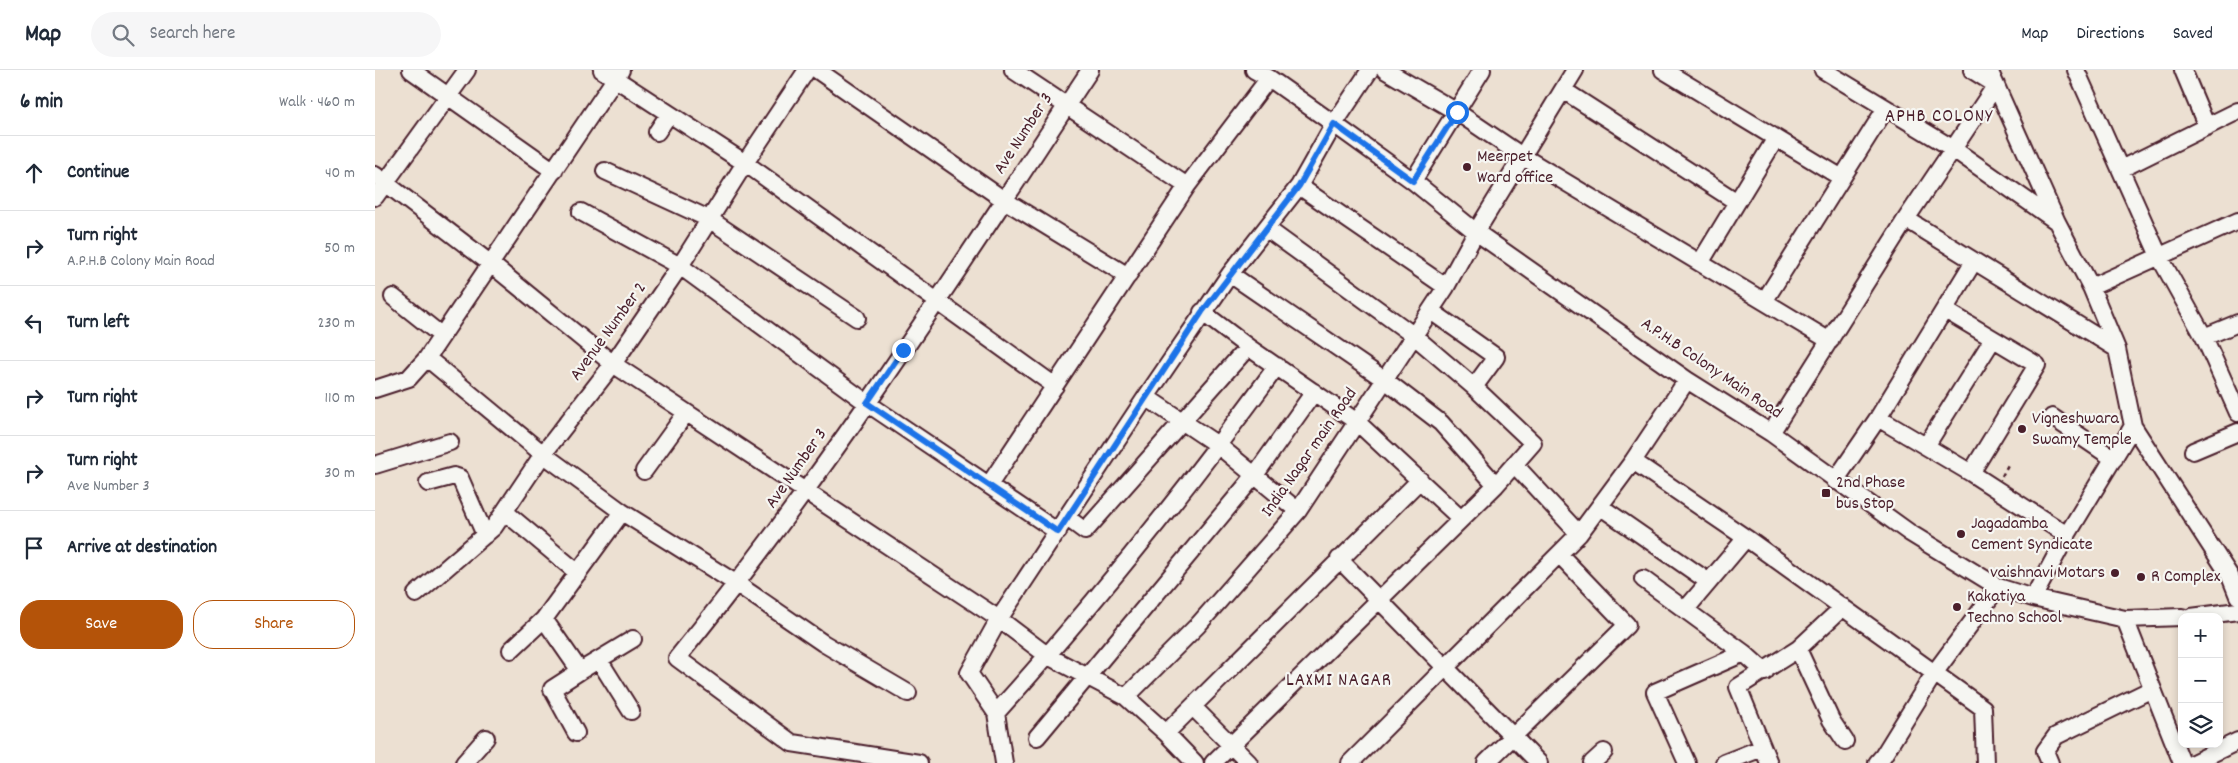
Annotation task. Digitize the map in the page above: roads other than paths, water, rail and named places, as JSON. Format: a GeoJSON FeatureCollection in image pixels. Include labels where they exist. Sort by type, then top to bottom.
{"type":"FeatureCollection","features":[{"type":"Feature","properties":{"kind":"street"},"geometry":{"type":"LineString","coordinates":[[411,70],[554,171]]}},
{"type":"Feature","properties":{"kind":"street"},"geometry":{"type":"LineString","coordinates":[[375,198],[380,179],[449,96],[467,70]]}},
{"type":"Feature","properties":{"kind":"street","name":"Avenue Number 2"},"geometry":{"type":"LineString","coordinates":[[416,594],[494,527],[543,454],[613,364],[681,266],[745,163],[807,70]]}},
{"type":"Feature","properties":{"kind":"street"},"geometry":{"type":"LineString","coordinates":[[817,70],[1004,200],[1128,276]]}},
{"type":"Feature","properties":{"kind":"street"},"geometry":{"type":"LineString","coordinates":[[1013,70],[1187,186]]}},
{"type":"Feature","properties":{"kind":"street","name":"Ave Number 3"},"geometry":{"type":"LineString","coordinates":[[919,763],[792,743],[677,658],[737,584],[805,492],[867,403],[1090,70]]}},
{"type":"Feature","properties":{"kind":"street","name":"A.P.H.B Colony Main Road"},"geometry":{"type":"LineString","coordinates":[[1253,70],[1269,78],[1334,124],[1413,181],[1476,232],[1687,380],[1771,433],[1835,481],[1910,533],[1998,587],[2033,598],[2125,619],[2178,617]]}},
{"type":"Feature","properties":{"kind":"street"},"geometry":{"type":"LineString","coordinates":[[1004,763],[996,713],[969,673],[999,620],[1202,312],[1299,186],[1334,124],[1370,70]]}},
{"type":"Feature","properties":{"kind":"street"},"geometry":{"type":"LineString","coordinates":[[1385,70],[1457,112],[1522,156],[1765,300],[1830,341]]}},
{"type":"Feature","properties":{"kind":"street"},"geometry":{"type":"LineString","coordinates":[[1413,181],[1481,70]]}},
{"type":"Feature","properties":{"kind":"street","name":"India Nagar main Road"},"geometry":{"type":"LineString","coordinates":[[1126,697],[1197,625],[1298,511],[1413,335],[1431,311],[1476,232],[1575,70]]}},
{"type":"Feature","properties":{"kind":"street"},"geometry":{"type":"LineString","coordinates":[[1663,70],[1842,178]]}},
{"type":"Feature","properties":{"kind":"street"},"geometry":{"type":"LineString","coordinates":[[1823,70],[1952,148],[2057,222]]}},
{"type":"Feature","properties":{"kind":"street"},"geometry":{"type":"LineString","coordinates":[[1972,70],[1992,77],[2057,222],[2091,287],[2117,349],[2133,426],[2230,576],[2238,596]]}},
{"type":"Feature","properties":{"kind":"street"},"geometry":{"type":"LineString","coordinates":[[2076,70],[2159,256],[2204,337],[2238,413]]}},
{"type":"Feature","properties":{"kind":"street"},"geometry":{"type":"LineString","coordinates":[[2183,70],[2207,126]]}},
{"type":"Feature","properties":{"kind":"street"},"geometry":{"type":"LineString","coordinates":[[375,389],[409,378],[427,358],[554,171],[612,73],[669,114],[745,163],[935,302],[1055,386]]}},
{"type":"Feature","properties":{"kind":"street"},"geometry":{"type":"LineString","coordinates":[[1771,433],[1905,219],[1952,148],[1992,77]]}},
{"type":"Feature","properties":{"kind":"street"},"geometry":{"type":"LineString","coordinates":[[989,485],[1187,186],[1269,78]]}},
{"type":"Feature","properties":{"kind":"street"},"geometry":{"type":"LineString","coordinates":[[1563,90],[1737,202]]}},
{"type":"Feature","properties":{"kind":"street"},"geometry":{"type":"LineString","coordinates":[[1765,300],[1886,108]]}},
{"type":"Feature","properties":{"kind":"street"},"geometry":{"type":"LineString","coordinates":[[2121,169],[2238,111]]}},
{"type":"Feature","properties":{"kind":"street"},"geometry":{"type":"LineString","coordinates":[[657,132],[669,114]]}},
{"type":"Feature","properties":{"kind":"street"},"geometry":{"type":"LineString","coordinates":[[1700,263],[1776,138]]}},
{"type":"Feature","properties":{"kind":"street"},"geometry":{"type":"LineString","coordinates":[[605,171],[709,219],[857,318]]}},
{"type":"Feature","properties":{"kind":"street"},"geometry":{"type":"LineString","coordinates":[[380,179],[491,264],[613,364],[999,620],[1048,656],[1126,697],[1166,733],[1195,763]]}},
{"type":"Feature","properties":{"kind":"street"},"geometry":{"type":"LineString","coordinates":[[1299,186],[1446,287]]}},
{"type":"Feature","properties":{"kind":"street"},"geometry":{"type":"LineString","coordinates":[[581,212],[681,266],[867,403],[1058,532]]}},
{"type":"Feature","properties":{"kind":"street"},"geometry":{"type":"LineString","coordinates":[[1905,219],[2117,349]]}},
{"type":"Feature","properties":{"kind":"street"},"geometry":{"type":"LineString","coordinates":[[2091,287],[2238,221]]}},
{"type":"Feature","properties":{"kind":"street"},"geometry":{"type":"LineString","coordinates":[[1213,763],[1495,485],[1533,443],[1475,387],[1413,335],[1266,228]]}},
{"type":"Feature","properties":{"kind":"street"},"geometry":{"type":"LineString","coordinates":[[1835,481],[1878,418],[1974,261]]}},
{"type":"Feature","properties":{"kind":"street"},"geometry":{"type":"LineString","coordinates":[[1230,274],[1385,380],[1441,423],[1495,485]]}},
{"type":"Feature","properties":{"kind":"street"},"geometry":{"type":"LineString","coordinates":[[393,297],[441,336]]}},
{"type":"Feature","properties":{"kind":"street"},"geometry":{"type":"LineString","coordinates":[[1945,310],[2037,365],[1971,473]]}},
{"type":"Feature","properties":{"kind":"street"},"geometry":{"type":"LineString","coordinates":[[1431,311],[1496,357],[1475,387]]}},
{"type":"Feature","properties":{"kind":"street"},"geometry":{"type":"LineString","coordinates":[[1202,312],[1248,347],[1357,422],[1461,519]]}},
{"type":"Feature","properties":{"kind":"street"},"geometry":{"type":"LineString","coordinates":[[2204,337],[2238,323]]}},
{"type":"Feature","properties":{"kind":"street"},"geometry":{"type":"LineString","coordinates":[[1926,446],[1993,339]]}},
{"type":"Feature","properties":{"kind":"street"},"geometry":{"type":"LineString","coordinates":[[1066,517],[1085,531],[1248,347]]}},
{"type":"Feature","properties":{"kind":"street"},"geometry":{"type":"LineString","coordinates":[[427,358],[543,454],[622,512],[737,584],[823,643],[908,694]]}},
{"type":"Feature","properties":{"kind":"street"},"geometry":{"type":"LineString","coordinates":[[996,713],[1048,656],[1219,446],[1277,366]]}},
{"type":"Feature","properties":{"kind":"street"},"geometry":{"type":"LineString","coordinates":[[1350,763],[1579,534],[1601,507],[1687,380]]}},
{"type":"Feature","properties":{"kind":"street"},"geometry":{"type":"LineString","coordinates":[[1037,737],[1255,475],[1315,392]]}},
{"type":"Feature","properties":{"kind":"street"},"geometry":{"type":"LineString","coordinates":[[1146,397],[1219,446],[1298,511]]}},
{"type":"Feature","properties":{"kind":"street"},"geometry":{"type":"LineString","coordinates":[[644,471],[686,413]]}},
{"type":"Feature","properties":{"kind":"street"},"geometry":{"type":"LineString","coordinates":[[2052,417],[2114,459]]}},
{"type":"Feature","properties":{"kind":"street"},"geometry":{"type":"LineString","coordinates":[[1878,418],[1971,473],[2067,535]]}},
{"type":"Feature","properties":{"kind":"street"},"geometry":{"type":"LineString","coordinates":[[2033,598],[2067,535],[2133,426]]}},
{"type":"Feature","properties":{"kind":"street"},"geometry":{"type":"LineString","coordinates":[[2193,451],[2238,432]]}},
{"type":"Feature","properties":{"kind":"street"},"geometry":{"type":"LineString","coordinates":[[375,465],[450,442]]}},
{"type":"Feature","properties":{"kind":"street"},"geometry":{"type":"LineString","coordinates":[[1633,461],[1746,538],[1983,708],[1985,763]]}},
{"type":"Feature","properties":{"kind":"street"},"geometry":{"type":"LineString","coordinates":[[1514,464],[1579,534]]}},
{"type":"Feature","properties":{"kind":"street"},"geometry":{"type":"LineString","coordinates":[[428,483],[454,476],[459,478],[485,535]]}},
{"type":"Feature","properties":{"kind":"street"},"geometry":{"type":"LineString","coordinates":[[1166,733],[1420,480]]}},
{"type":"Feature","properties":{"kind":"street"},"geometry":{"type":"LineString","coordinates":[[1601,507],[1709,582]]}},
{"type":"Feature","properties":{"kind":"street"},"geometry":{"type":"LineString","coordinates":[[505,512],[577,574]]}},
{"type":"Feature","properties":{"kind":"street"},"geometry":{"type":"LineString","coordinates":[[511,650],[544,619],[622,512]]}},
{"type":"Feature","properties":{"kind":"street"},"geometry":{"type":"LineString","coordinates":[[1686,609],[1746,538]]}},
{"type":"Feature","properties":{"kind":"street"},"geometry":{"type":"LineString","coordinates":[[1486,763],[1627,625],[1559,554]]}},
{"type":"Feature","properties":{"kind":"street"},"geometry":{"type":"LineString","coordinates":[[1339,559],[1539,763]]}},
{"type":"Feature","properties":{"kind":"street"},"geometry":{"type":"LineString","coordinates":[[1643,579],[1686,609],[1765,672]]}},
{"type":"Feature","properties":{"kind":"street"},"geometry":{"type":"LineString","coordinates":[[1882,761],[1935,672],[1998,587]]}},
{"type":"Feature","properties":{"kind":"street"},"geometry":{"type":"LineString","coordinates":[[1769,763],[1738,687],[1798,650],[1843,608]]}},
{"type":"Feature","properties":{"kind":"street"},"geometry":{"type":"LineString","coordinates":[[2222,613],[2238,611]]}},
{"type":"Feature","properties":{"kind":"street"},"geometry":{"type":"LineString","coordinates":[[544,619],[580,671]]}},
{"type":"Feature","properties":{"kind":"street"},"geometry":{"type":"LineString","coordinates":[[2125,619],[2182,763]]}},
{"type":"Feature","properties":{"kind":"street"},"geometry":{"type":"LineString","coordinates":[[576,734],[552,690],[633,639]]}},
{"type":"Feature","properties":{"kind":"street"},"geometry":{"type":"LineString","coordinates":[[1798,650],[1831,720],[1845,741]]}},
{"type":"Feature","properties":{"kind":"street"},"geometry":{"type":"LineString","coordinates":[[1687,763],[1655,692],[1743,653]]}},
{"type":"Feature","properties":{"kind":"street"},"geometry":{"type":"LineString","coordinates":[[599,660],[631,711]]}},
{"type":"Feature","properties":{"kind":"street"},"geometry":{"type":"LineString","coordinates":[[2050,763],[2045,752],[2056,736],[2152,689]]}},
{"type":"Feature","properties":{"kind":"street"},"geometry":{"type":"LineString","coordinates":[[1193,707],[1249,763]]}},
{"type":"Feature","properties":{"kind":"street"},"geometry":{"type":"LineString","coordinates":[[464,763],[486,738]]}},
{"type":"Feature","properties":{"kind":"street"},"geometry":{"type":"LineString","coordinates":[[2193,763],[2238,741]]}},
{"type":"Feature","properties":{"kind":"street"},"geometry":{"type":"LineString","coordinates":[[1723,763],[1762,748]]}},
{"type":"Feature","properties":{"kind":"place","name":"Meerpet Ward office"},"geometry":{"type":"Point","coordinates":[1467,167]}},
{"type":"Feature","properties":{"kind":"place","name":"Vigneshwara Swamy Temple"},"geometry":{"type":"Point","coordinates":[2022,429]}},
{"type":"Feature","properties":{"kind":"place","name":"2nd Phase bus Stop"},"geometry":{"type":"Point","coordinates":[1826,493]}},
{"type":"Feature","properties":{"kind":"place","name":"Jagadamba Cement Syndicate"},"geometry":{"type":"Point","coordinates":[1961,534]}},
{"type":"Feature","properties":{"kind":"place","name":"vaishnavi Motars"},"geometry":{"type":"Point","coordinates":[2115,573]}},
{"type":"Feature","properties":{"kind":"place","name":"R Complex"},"geometry":{"type":"Point","coordinates":[2141,577]}},
{"type":"Feature","properties":{"kind":"place","name":"Kakatiya Techno School"},"geometry":{"type":"Point","coordinates":[1957,607]}},
{"type":"Feature","properties":{"kind":"district","name":"APHB COLONY"},"geometry":{"type":"Point","coordinates":[1939,117]}},
{"type":"Feature","properties":{"kind":"district","name":"LAXMI NAGAR"},"geometry":{"type":"Point","coordinates":[1339,681]}}]}
